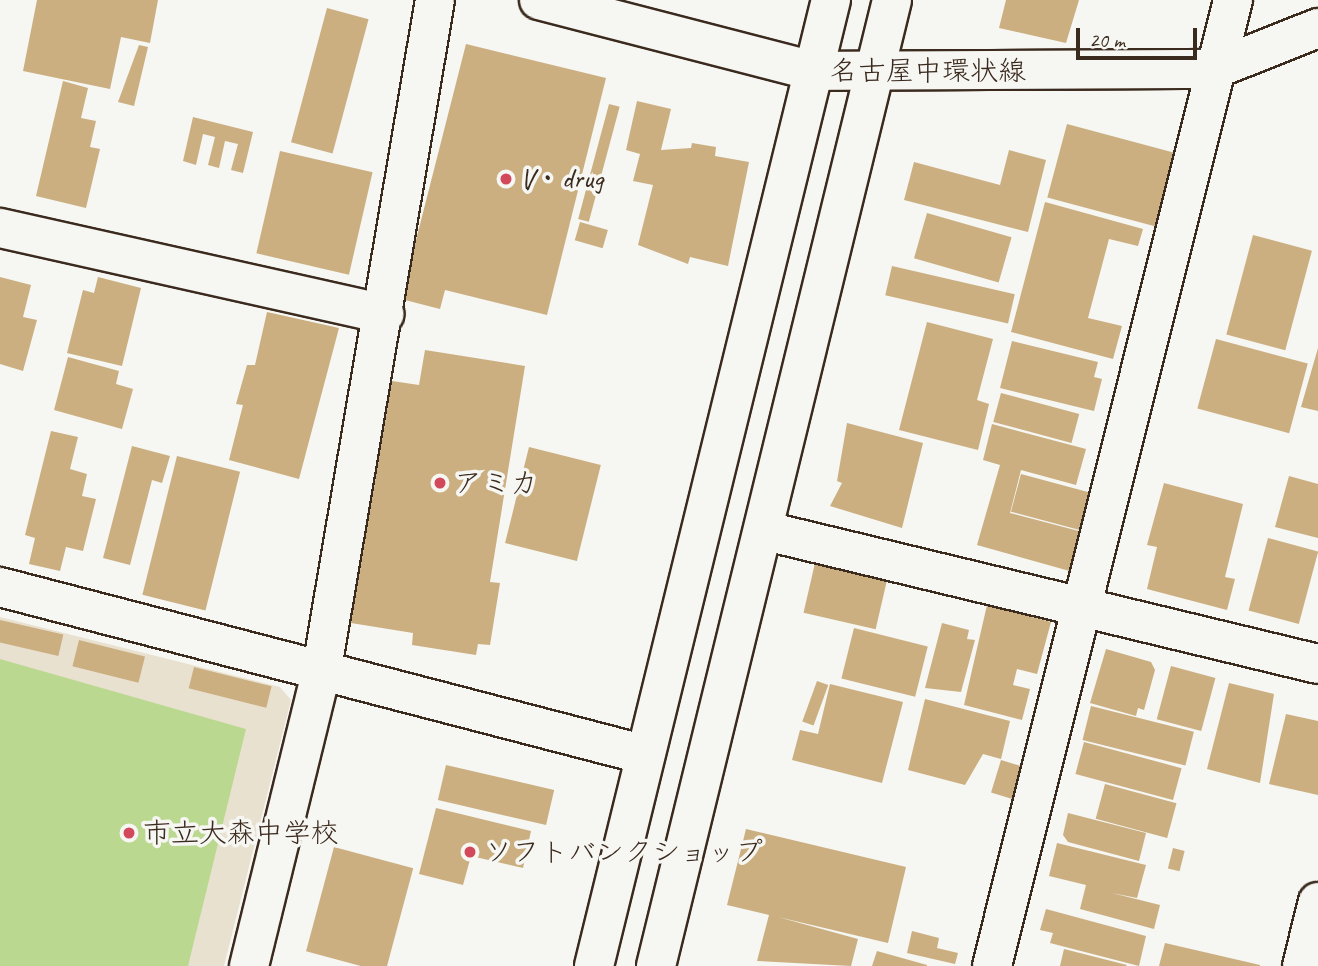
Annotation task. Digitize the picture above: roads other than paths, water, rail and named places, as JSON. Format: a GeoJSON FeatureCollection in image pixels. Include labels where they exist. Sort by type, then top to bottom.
{"type":"FeatureCollection","features":[{"type":"Feature","properties":{"kind":"street"},"geometry":{"type":"LineString","coordinates":[[249,966],[322,668],[435,0]]}},
{"type":"Feature","properties":{"kind":"street","name":"名古屋中環状線"},"geometry":{"type":"LineString","coordinates":[[538,0],[813,72],[1216,69],[1318,28]]}},
{"type":"Feature","properties":{"kind":"street"},"geometry":{"type":"LineString","coordinates":[[594,966],[831,0]]}},
{"type":"Feature","properties":{"kind":"street"},"geometry":{"type":"LineString","coordinates":[[656,966],[766,531],[892,0]]}},
{"type":"Feature","properties":{"kind":"street"},"geometry":{"type":"LineString","coordinates":[[992,966],[1084,607],[1233,0]]}},
{"type":"Feature","properties":{"kind":"street"},"geometry":{"type":"LineString","coordinates":[[0,228],[384,314]]}},
{"type":"Feature","properties":{"kind":"street"},"geometry":{"type":"LineString","coordinates":[[766,531],[1318,664]]}},
{"type":"Feature","properties":{"kind":"street"},"geometry":{"type":"LineString","coordinates":[[0,587],[322,668],[646,755]]}},
{"type":"Feature","properties":{"kind":"street"},"geometry":{"type":"LineString","coordinates":[[1302,966],[1318,902]]}},
{"type":"Feature","properties":{"kind":"place","name":"V・drug"},"geometry":{"type":"Point","coordinates":[506,179]}},
{"type":"Feature","properties":{"kind":"place","name":"アミカ"},"geometry":{"type":"Point","coordinates":[440,483]}},
{"type":"Feature","properties":{"kind":"place","name":"市立大森中学校"},"geometry":{"type":"Point","coordinates":[129,833]}},
{"type":"Feature","properties":{"kind":"place","name":"ソフトバンクショップ"},"geometry":{"type":"Point","coordinates":[470,852]}}]}
